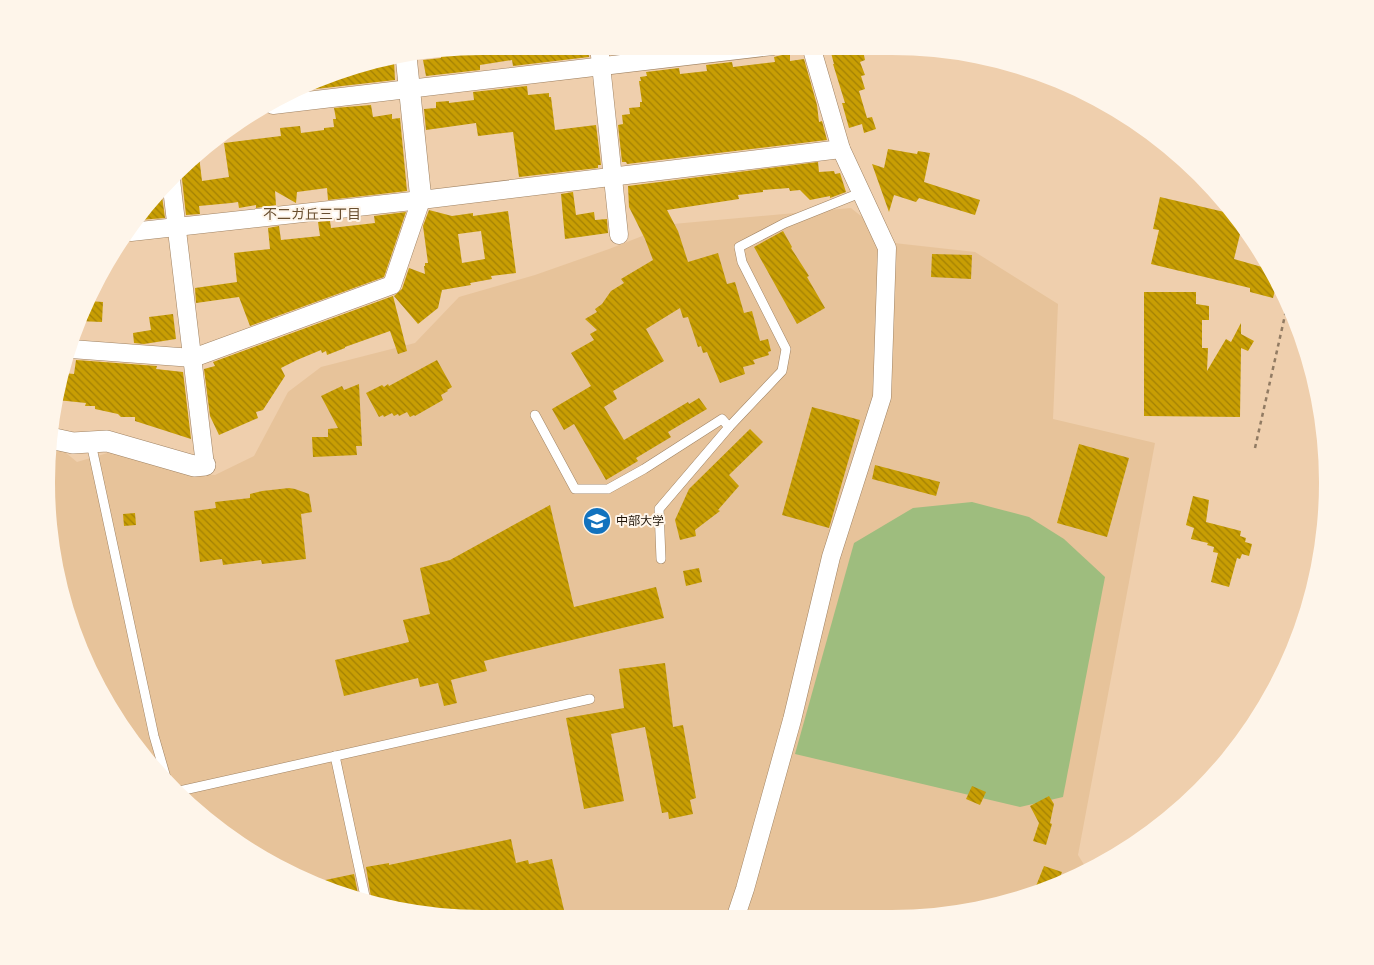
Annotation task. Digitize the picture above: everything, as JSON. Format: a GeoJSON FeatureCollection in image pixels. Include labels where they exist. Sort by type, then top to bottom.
{"type":"FeatureCollection","features":[{"type":"Feature","properties":{"kind":"street"},"geometry":{"type":"LineString","coordinates":[[600,55],[618,235]]}},
{"type":"Feature","properties":{"kind":"street"},"geometry":{"type":"LineString","coordinates":[[285,104],[696,55]]}},
{"type":"Feature","properties":{"kind":"street"},"geometry":{"type":"LineString","coordinates":[[738,910],[792,720],[831,557],[882,397],[887,248],[871,211],[860,193],[842,149],[814,55]]}},
{"type":"Feature","properties":{"kind":"street"},"geometry":{"type":"LineString","coordinates":[[77,349],[193,358],[392,285],[421,200],[407,62]]}},
{"type":"Feature","properties":{"kind":"street"},"geometry":{"type":"LineString","coordinates":[[136,231],[421,200],[842,149]]}},
{"type":"Feature","properties":{"kind":"street"},"geometry":{"type":"LineString","coordinates":[[58,440],[73,443],[107,441],[194,466],[205,465],[172,189]]}},
{"type":"Feature","properties":{"kind":"lane"},"geometry":{"type":"LineString","coordinates":[[661,559],[658,509],[729,427],[782,371],[786,349],[742,262],[739,247],[785,223],[860,193]]}},
{"type":"Feature","properties":{"kind":"lane"},"geometry":{"type":"LineString","coordinates":[[535,415],[575,489],[608,489],[644,469],[722,419],[729,427]]}},
{"type":"Feature","properties":{"kind":"lane"},"geometry":{"type":"LineString","coordinates":[[91,442],[154,736],[163,766]]}},
{"type":"Feature","properties":{"kind":"lane"},"geometry":{"type":"LineString","coordinates":[[185,790],[590,699]]}},
{"type":"Feature","properties":{"kind":"lane"},"geometry":{"type":"LineString","coordinates":[[335,756],[364,893]]}},
{"type":"Feature","properties":{"kind":"path"},"geometry":{"type":"LineString","coordinates":[[1255,448],[1285,316]]}},
{"type":"Feature","properties":{"kind":"shaded area","name":"中部大学"},"geometry":{"type":"Polygon","coordinates":[[[851,208],[894,243],[975,252],[1058,304],[1053,419],[1155,443],[1078,855],[1084,864],[1029,887],[1002,895],[975,902],[919,909],[482,910],[455,909],[399,902],[345,887],[319,877],[293,866],[245,838],[222,822],[180,785],[143,743],[127,720],[99,672],[78,620],[70,593],[63,566],[56,510],[57,450],[65,452],[77,462],[121,449],[193,474],[215,475],[254,456],[288,392],[321,367],[415,343],[459,297],[535,275],[673,224],[851,208]]]}},
{"type":"Feature","properties":{"kind":"green space"},"geometry":{"type":"Polygon","coordinates":[[[972,502],[1029,517],[1064,539],[1105,577],[1063,797],[1020,807],[795,754],[854,543],[913,508],[972,502]]]}},
{"type":"Feature","properties":{"kind":"building"},"geometry":{"type":"Polygon","coordinates":[[[482,55],[589,55],[589,57],[513,66],[512,60],[480,65],[480,70],[426,76],[423,60],[482,55]]]}},
{"type":"Feature","properties":{"kind":"building"},"geometry":{"type":"Polygon","coordinates":[[[790,55],[790,61],[804,59],[817,105],[819,122],[822,121],[827,140],[627,164],[622,162],[618,125],[623,124],[622,115],[630,114],[629,108],[640,107],[640,102],[642,102],[639,81],[641,81],[640,77],[647,76],[646,72],[679,68],[680,74],[707,71],[706,65],[732,62],[733,67],[775,62],[774,57],[790,55]]]}},
{"type":"Feature","properties":{"kind":"building"},"geometry":{"type":"Polygon","coordinates":[[[832,55],[864,55],[865,60],[860,62],[865,75],[861,76],[865,89],[859,91],[867,118],[872,117],[876,129],[864,133],[862,124],[849,128],[842,103],[845,103],[832,55]]]}},
{"type":"Feature","properties":{"kind":"building"},"geometry":{"type":"Polygon","coordinates":[[[394,64],[395,80],[317,89],[345,78],[394,64]]]}},
{"type":"Feature","properties":{"kind":"building"},"geometry":{"type":"Polygon","coordinates":[[[527,86],[528,95],[549,93],[555,130],[596,125],[601,165],[598,165],[598,168],[519,177],[513,132],[478,136],[476,123],[426,130],[424,109],[436,108],[436,102],[449,101],[449,103],[474,100],[473,92],[527,86]]]}},
{"type":"Feature","properties":{"kind":"building"},"geometry":{"type":"Polygon","coordinates":[[[371,105],[373,117],[392,114],[392,119],[400,118],[407,191],[328,200],[327,188],[297,192],[296,203],[275,191],[276,205],[256,208],[256,205],[239,208],[238,202],[199,206],[200,214],[186,215],[182,178],[200,162],[202,181],[229,177],[224,143],[281,136],[280,128],[300,126],[301,133],[334,127],[333,119],[336,119],[334,108],[371,105]]]}},
{"type":"Feature","properties":{"kind":"building"},"geometry":{"type":"Polygon","coordinates":[[[888,149],[917,154],[918,151],[930,153],[924,182],[980,200],[975,215],[919,198],[916,202],[894,195],[889,212],[872,164],[884,168],[888,149]]]}},
{"type":"Feature","properties":{"kind":"building"},"geometry":{"type":"Polygon","coordinates":[[[818,162],[819,172],[834,171],[835,174],[840,173],[846,192],[830,198],[830,196],[810,200],[800,190],[790,191],[789,188],[763,190],[763,192],[738,195],[739,199],[667,210],[678,231],[688,262],[718,253],[727,284],[735,282],[744,313],[752,311],[760,341],[768,339],[771,351],[768,352],[769,355],[753,360],[755,364],[743,367],[745,374],[720,383],[707,352],[703,353],[701,346],[698,347],[688,317],[683,318],[680,308],[646,329],[664,361],[613,391],[617,399],[604,407],[624,440],[688,402],[689,404],[699,398],[707,409],[668,432],[671,437],[636,458],[638,461],[606,480],[574,424],[564,430],[552,409],[591,386],[571,353],[594,340],[590,334],[597,330],[585,319],[597,312],[595,309],[602,304],[611,291],[624,283],[621,279],[653,260],[629,207],[628,186],[818,162]]]}},
{"type":"Feature","properties":{"kind":"building"},"geometry":{"type":"Polygon","coordinates":[[[573,192],[576,215],[594,212],[595,220],[607,219],[608,233],[565,239],[561,194],[573,192]]]}},
{"type":"Feature","properties":{"kind":"building"},"geometry":{"type":"Polygon","coordinates":[[[1160,197],[1222,211],[1240,235],[1234,259],[1260,267],[1275,292],[1273,298],[1250,292],[1250,288],[1151,264],[1159,230],[1153,229],[1160,197]]]}},
{"type":"Feature","properties":{"kind":"building"},"geometry":{"type":"Polygon","coordinates":[[[162,199],[165,218],[145,220],[162,199]]]}},
{"type":"Feature","properties":{"kind":"building"},"geometry":{"type":"Polygon","coordinates":[[[429,210],[452,216],[473,213],[473,216],[508,211],[516,273],[491,276],[492,279],[442,290],[438,308],[418,324],[394,296],[402,289],[409,268],[425,274],[424,266],[425,263],[428,263],[423,226],[429,210]],[[481,231],[458,234],[462,263],[485,259],[481,231]]]}},
{"type":"Feature","properties":{"kind":"building"},"geometry":{"type":"Polygon","coordinates":[[[406,212],[384,277],[250,326],[239,297],[196,303],[195,288],[237,282],[234,253],[270,249],[268,228],[279,226],[281,240],[320,236],[318,222],[330,221],[331,228],[375,223],[374,216],[406,212]]]}},
{"type":"Feature","properties":{"kind":"building"},"geometry":{"type":"Polygon","coordinates":[[[783,231],[825,308],[797,324],[754,247],[783,231]]]}},
{"type":"Feature","properties":{"kind":"building"},"geometry":{"type":"Polygon","coordinates":[[[932,254],[972,255],[971,279],[931,277],[932,254]]]}},
{"type":"Feature","properties":{"kind":"building"},"geometry":{"type":"Polygon","coordinates":[[[1144,292],[1196,292],[1196,304],[1209,306],[1209,320],[1202,320],[1202,348],[1208,348],[1207,371],[1226,339],[1231,342],[1241,323],[1241,334],[1254,341],[1248,351],[1241,348],[1240,417],[1144,416],[1144,292]]]}},
{"type":"Feature","properties":{"kind":"building"},"geometry":{"type":"Polygon","coordinates":[[[393,296],[407,351],[398,354],[390,331],[327,355],[326,351],[322,353],[321,350],[297,360],[281,368],[285,376],[263,410],[256,412],[258,418],[219,435],[210,416],[204,369],[215,366],[213,362],[393,296]]]}},
{"type":"Feature","properties":{"kind":"building"},"geometry":{"type":"Polygon","coordinates":[[[95,301],[103,302],[102,322],[87,321],[95,301]]]}},
{"type":"Feature","properties":{"kind":"building"},"geometry":{"type":"Polygon","coordinates":[[[173,314],[176,339],[144,344],[134,343],[133,333],[151,330],[149,317],[173,314]]]}},
{"type":"Feature","properties":{"kind":"building"},"geometry":{"type":"Polygon","coordinates":[[[76,360],[157,366],[156,369],[183,372],[191,439],[135,421],[135,417],[121,417],[118,414],[95,409],[95,406],[85,406],[86,403],[63,401],[70,374],[74,374],[76,360]]]}},
{"type":"Feature","properties":{"kind":"building"},"geometry":{"type":"Polygon","coordinates":[[[437,360],[452,387],[441,395],[443,400],[415,416],[410,417],[407,412],[399,416],[398,414],[394,416],[392,413],[379,417],[366,393],[382,385],[384,387],[388,384],[389,386],[437,360]]]}},
{"type":"Feature","properties":{"kind":"building"},"geometry":{"type":"Polygon","coordinates":[[[359,384],[362,446],[356,446],[357,455],[313,457],[312,437],[328,437],[328,429],[338,428],[321,396],[342,386],[344,390],[359,384]]]}},
{"type":"Feature","properties":{"kind":"building"},"geometry":{"type":"Polygon","coordinates":[[[812,407],[860,420],[829,528],[782,515],[812,407]]]}},
{"type":"Feature","properties":{"kind":"building"},"geometry":{"type":"Polygon","coordinates":[[[750,429],[763,442],[729,475],[739,486],[718,510],[720,511],[695,530],[696,536],[680,540],[675,520],[689,489],[750,429]]]}},
{"type":"Feature","properties":{"kind":"building"},"geometry":{"type":"Polygon","coordinates":[[[1079,444],[1129,458],[1107,537],[1057,523],[1079,444]]]}},
{"type":"Feature","properties":{"kind":"building"},"geometry":{"type":"Polygon","coordinates":[[[875,465],[940,482],[936,496],[872,479],[875,465]]]}},
{"type":"Feature","properties":{"kind":"building"},"geometry":{"type":"Polygon","coordinates":[[[289,488],[309,494],[312,512],[301,514],[306,559],[262,564],[261,560],[223,565],[222,559],[200,562],[194,511],[216,508],[215,502],[250,498],[250,494],[289,488]]]}},
{"type":"Feature","properties":{"kind":"building"},"geometry":{"type":"Polygon","coordinates":[[[1193,496],[1209,500],[1206,522],[1241,531],[1240,536],[1246,538],[1245,542],[1252,544],[1249,556],[1242,554],[1240,559],[1237,558],[1229,587],[1211,582],[1218,553],[1213,552],[1214,547],[1207,545],[1208,543],[1191,539],[1194,528],[1186,525],[1193,496]]]}},
{"type":"Feature","properties":{"kind":"building"},"geometry":{"type":"Polygon","coordinates":[[[550,505],[574,607],[656,587],[664,618],[484,661],[487,671],[451,680],[457,703],[444,706],[438,683],[420,687],[418,678],[344,696],[335,660],[409,642],[403,620],[430,614],[420,568],[450,560],[550,505]]]}},
{"type":"Feature","properties":{"kind":"building"},"geometry":{"type":"Polygon","coordinates":[[[135,513],[136,525],[124,526],[123,514],[135,513]]]}},
{"type":"Feature","properties":{"kind":"building"},"geometry":{"type":"Polygon","coordinates":[[[699,568],[702,582],[686,586],[683,571],[699,568]]]}},
{"type":"Feature","properties":{"kind":"building"},"geometry":{"type":"Polygon","coordinates":[[[665,663],[673,727],[683,725],[696,798],[690,800],[693,814],[669,819],[668,812],[662,813],[645,727],[611,734],[624,801],[584,809],[566,718],[624,708],[619,669],[665,663]]]}},
{"type":"Feature","properties":{"kind":"building"},"geometry":{"type":"Polygon","coordinates":[[[972,786],[986,792],[980,805],[966,799],[972,786]]]}},
{"type":"Feature","properties":{"kind":"building"},"geometry":{"type":"Polygon","coordinates":[[[1049,796],[1054,804],[1050,823],[1052,824],[1046,845],[1033,841],[1039,823],[1030,806],[1049,796]]]}},
{"type":"Feature","properties":{"kind":"building"},"geometry":{"type":"Polygon","coordinates":[[[511,839],[516,863],[528,860],[529,864],[552,859],[564,910],[455,909],[399,902],[371,895],[366,867],[389,863],[389,865],[511,839]]]}},
{"type":"Feature","properties":{"kind":"building"},"geometry":{"type":"Polygon","coordinates":[[[1044,866],[1062,872],[1061,874],[1037,884],[1044,866]]]}},
{"type":"Feature","properties":{"kind":"building"},"geometry":{"type":"Polygon","coordinates":[[[354,874],[357,891],[345,887],[326,880],[354,874]]]}},
{"type":"Feature","properties":{"kind":"place","name":"中部大学"},"geometry":{"type":"Point","coordinates":[597,521]}},
{"type":"Feature","properties":{"kind":"district","name":"不二ガ丘三丁目"},"geometry":{"type":"Point","coordinates":[312,214]}}]}
